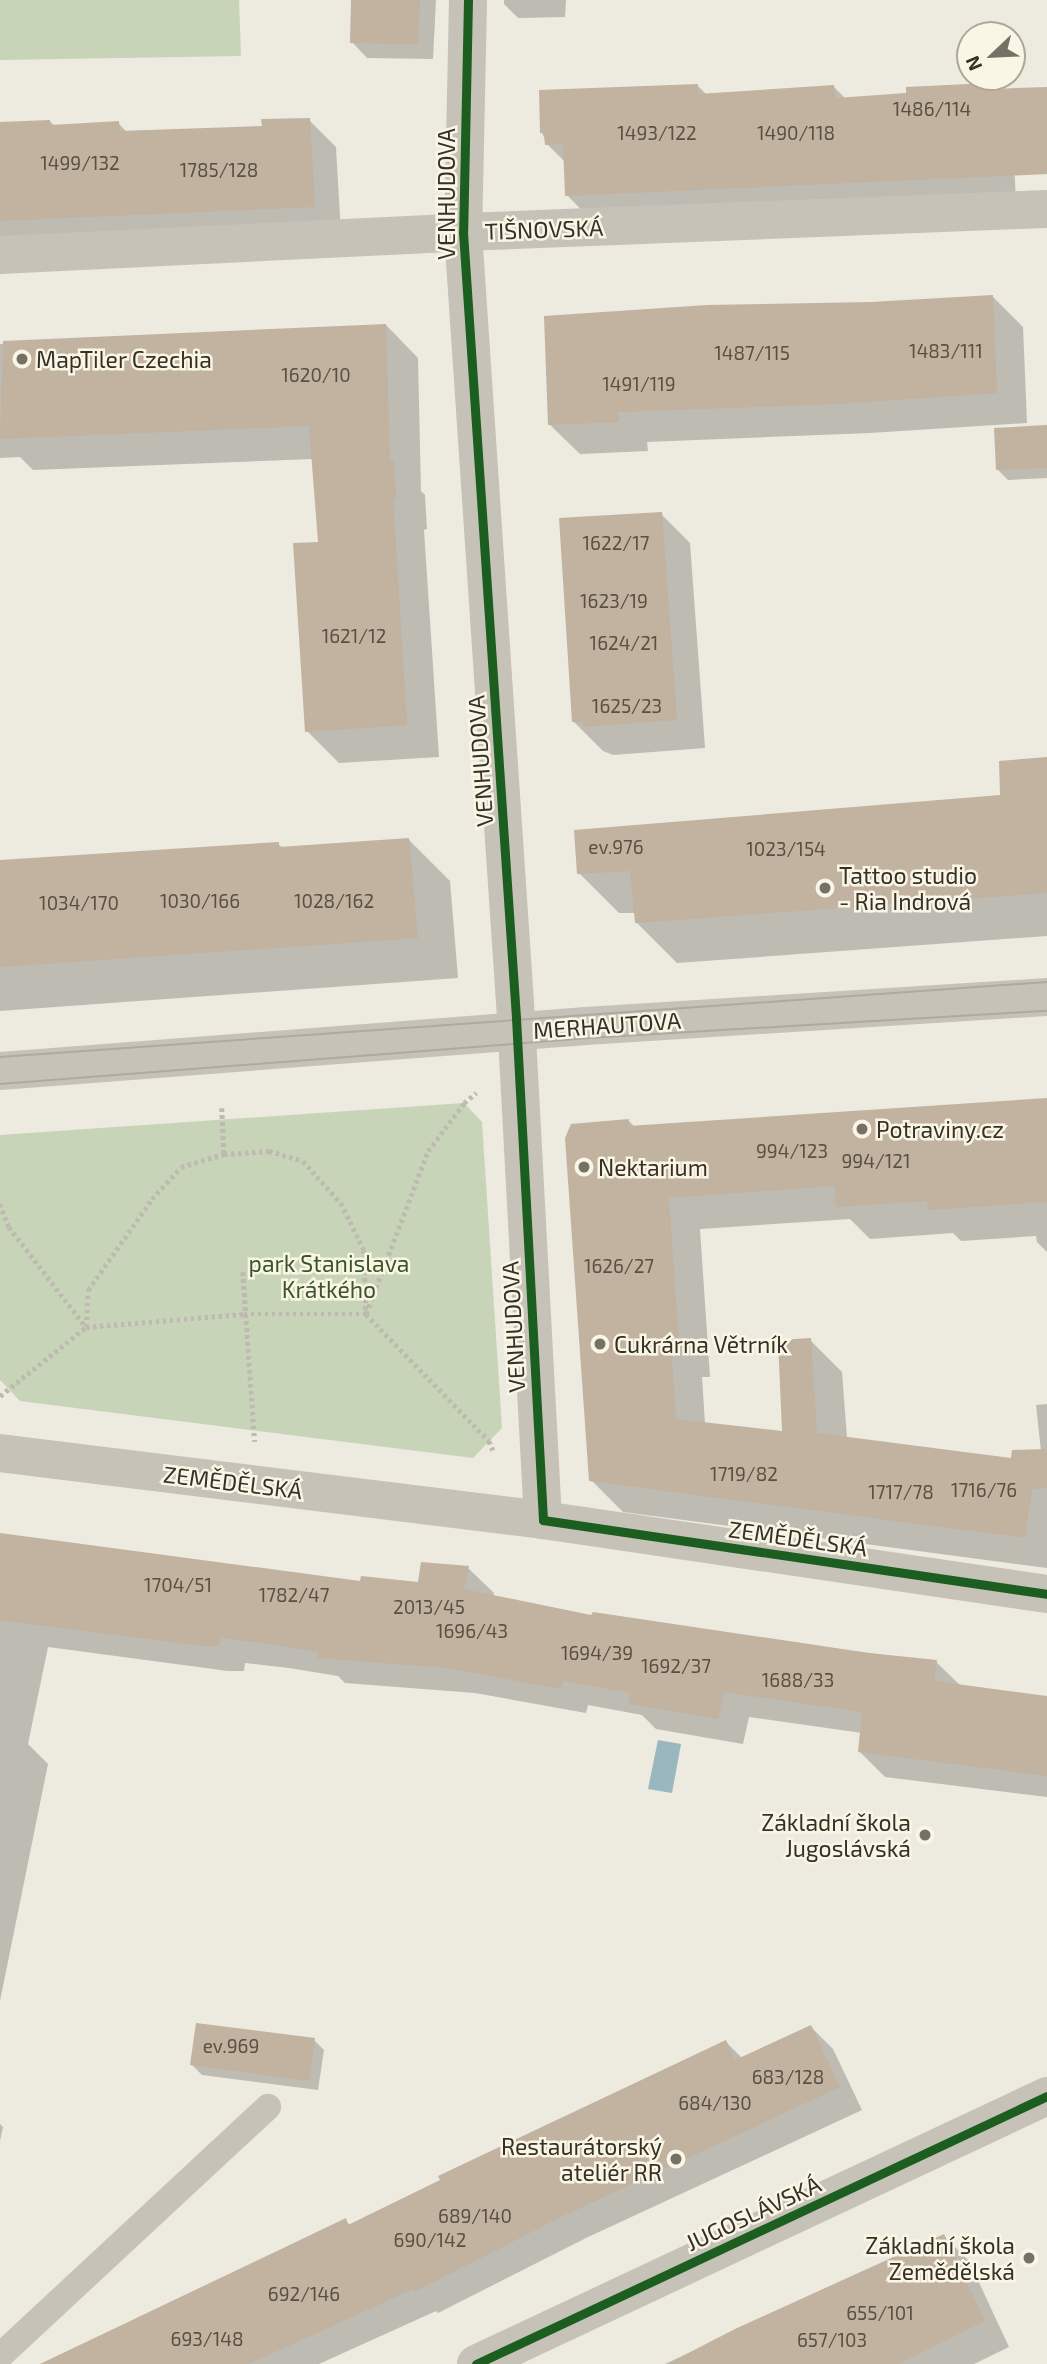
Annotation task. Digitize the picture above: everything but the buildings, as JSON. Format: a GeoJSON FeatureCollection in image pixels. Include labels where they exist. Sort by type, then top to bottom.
{"type":"FeatureCollection","features":[{"type":"Feature","properties":{"kind":"street","name":"VENHUDOVA"},"geometry":{"type":"LineString","coordinates":[[468,0],[463,232],[517,1031],[543,1520]]}},
{"type":"Feature","properties":{"kind":"street","name":"TIŠNOVSKÁ"},"geometry":{"type":"LineString","coordinates":[[0,256],[463,232],[1047,209]]}},
{"type":"Feature","properties":{"kind":"street","name":"MERHAUTOVA"},"geometry":{"type":"LineString","coordinates":[[0,1071],[517,1031],[1047,997]]}},
{"type":"Feature","properties":{"kind":"street","name":"ZEMĚDĚLSKÁ"},"geometry":{"type":"LineString","coordinates":[[0,1453],[543,1520],[1047,1594]]}},
{"type":"Feature","properties":{"kind":"street","name":"JUGOSLÁVSKÁ"},"geometry":{"type":"LineString","coordinates":[[476,2364],[1047,2096]]}},
{"type":"Feature","properties":{"kind":"lane"},"geometry":{"type":"LineString","coordinates":[[0,2356],[268,2107]]}},
{"type":"Feature","properties":{"kind":"path"},"geometry":{"type":"LineString","coordinates":[[366,1314],[428,1151],[464,1103],[477,1092]]}},
{"type":"Feature","properties":{"kind":"path"},"geometry":{"type":"LineString","coordinates":[[222,1108],[224,1154]]}},
{"type":"Feature","properties":{"kind":"path"},"geometry":{"type":"LineString","coordinates":[[86,1327],[88,1290],[152,1199],[181,1167],[224,1154],[269,1151],[303,1161],[341,1203],[364,1250],[366,1314],[489,1441],[497,1458],[540,1478]]}},
{"type":"Feature","properties":{"kind":"path"},"geometry":{"type":"LineString","coordinates":[[0,1204],[9,1227],[86,1327]]}},
{"type":"Feature","properties":{"kind":"path"},"geometry":{"type":"LineString","coordinates":[[243,1272],[255,1445]]}},
{"type":"Feature","properties":{"kind":"path"},"geometry":{"type":"LineString","coordinates":[[0,1396],[86,1327],[244,1314],[366,1314]]}},
{"type":"Feature","properties":{"kind":"green space"},"geometry":{"type":"Polygon","coordinates":[[[0,0],[239,0],[241,56],[0,60],[0,0]]]}},
{"type":"Feature","properties":{"kind":"green space","name":"park Stanislava Krátkého"},"geometry":{"type":"Polygon","coordinates":[[[464,1103],[482,1122],[502,1428],[473,1458],[20,1401],[0,1380],[0,1135],[464,1103]]]}},
{"type":"Feature","properties":{"kind":"water"},"geometry":{"type":"Polygon","coordinates":[[[658,1740],[681,1744],[672,1793],[648,1789],[658,1740]]]}},
{"type":"Feature","properties":{"kind":"tram line"},"geometry":{"type":"LineString","coordinates":[[0,1057],[1047,982]]}},
{"type":"Feature","properties":{"kind":"tram line"},"geometry":{"type":"LineString","coordinates":[[0,1084],[588,1038],[1047,1011]]}},
{"type":"Feature","properties":{"kind":"cycle path"},"geometry":{"type":"LineString","coordinates":[[468,0],[463,232],[516,1018],[543,1520],[1047,1594]]}},
{"type":"Feature","properties":{"kind":"cycle path"},"geometry":{"type":"LineString","coordinates":[[476,2364],[1047,2096]]}},
{"type":"Feature","properties":{"kind":"place","name":"MapTiler Czechia"},"geometry":{"type":"Point","coordinates":[22,359]}},
{"type":"Feature","properties":{"kind":"place","name":"Tattoo studio - Ria Indrová"},"geometry":{"type":"Point","coordinates":[825,888]}},
{"type":"Feature","properties":{"kind":"place","name":"Potraviny.cz"},"geometry":{"type":"Point","coordinates":[862,1129]}},
{"type":"Feature","properties":{"kind":"place","name":"Nektarium"},"geometry":{"type":"Point","coordinates":[584,1167]}},
{"type":"Feature","properties":{"kind":"place","name":"Cukrárna Větrník"},"geometry":{"type":"Point","coordinates":[600,1344]}},
{"type":"Feature","properties":{"kind":"place","name":"Základní škola Jugoslávská"},"geometry":{"type":"Point","coordinates":[925,1835]}},
{"type":"Feature","properties":{"kind":"place","name":"Restaurátorský ateliér RR"},"geometry":{"type":"Point","coordinates":[676,2159]}},
{"type":"Feature","properties":{"kind":"place","name":"Základní škola Zemědělská"},"geometry":{"type":"Point","coordinates":[1029,2258]}}]}
